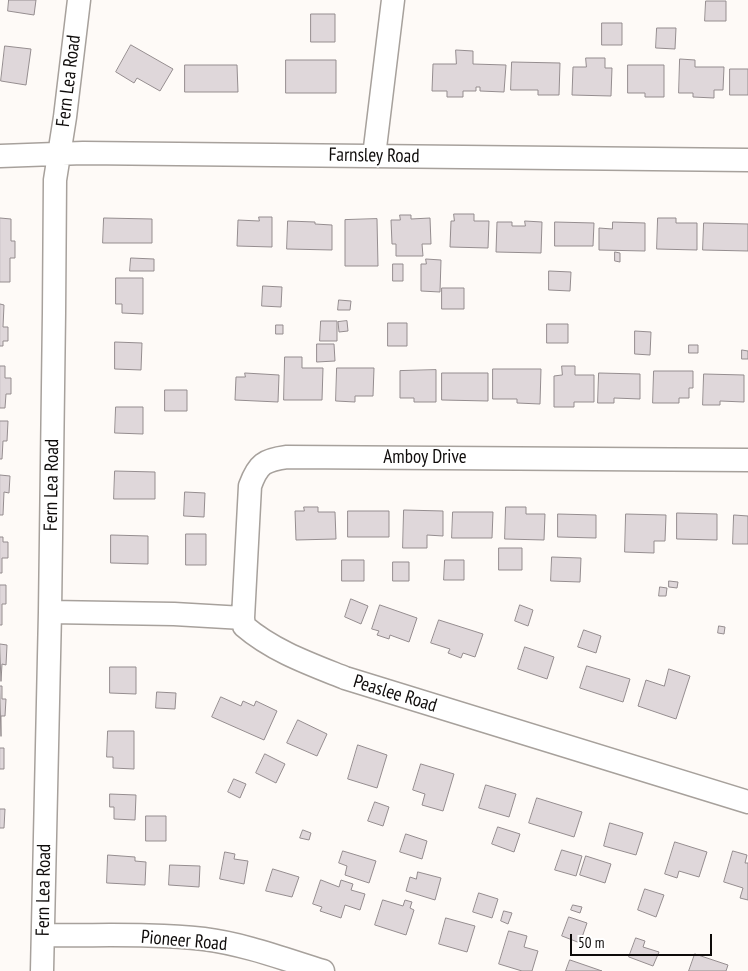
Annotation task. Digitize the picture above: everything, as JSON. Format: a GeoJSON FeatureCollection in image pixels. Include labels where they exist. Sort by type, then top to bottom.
{"type":"FeatureCollection","features":[{"type":"Feature","properties":{"kind":"street","name":"Fern Lea Road"},"geometry":{"type":"LineString","coordinates":[[42,971],[50,612],[54,180],[59,155],[79,0]]}},
{"type":"Feature","properties":{"kind":"street"},"geometry":{"type":"LineString","coordinates":[[374,156],[393,0]]}},
{"type":"Feature","properties":{"kind":"street","name":"Farnsley Road"},"geometry":{"type":"LineString","coordinates":[[0,156],[82,154],[748,160]]}},
{"type":"Feature","properties":{"kind":"street","name":"Amboy Drive"},"geometry":{"type":"LineString","coordinates":[[243,618],[250,486],[256,471],[264,463],[273,459],[287,456],[748,460]]}},
{"type":"Feature","properties":{"kind":"street"},"geometry":{"type":"LineString","coordinates":[[50,612],[174,614],[243,618]]}},
{"type":"Feature","properties":{"kind":"street","name":"Peaslee Road"},"geometry":{"type":"LineString","coordinates":[[243,618],[244,626],[256,637],[299,660],[345,678],[748,802]]}},
{"type":"Feature","properties":{"kind":"street","name":"Pioneer Road"},"geometry":{"type":"LineString","coordinates":[[43,935],[204,939],[228,943],[323,971]]}},
{"type":"Feature","properties":{"kind":"building"},"geometry":{"type":"Polygon","coordinates":[[[9,0],[36,0],[34,15],[8,11],[9,0]]]}},
{"type":"Feature","properties":{"kind":"building"},"geometry":{"type":"Polygon","coordinates":[[[706,1],[726,1],[726,21],[705,21],[706,1]]]}},
{"type":"Feature","properties":{"kind":"building"},"geometry":{"type":"Polygon","coordinates":[[[311,14],[335,14],[335,42],[311,42],[311,14]]]}},
{"type":"Feature","properties":{"kind":"building"},"geometry":{"type":"Polygon","coordinates":[[[602,23],[622,23],[622,45],[602,45],[602,23]]]}},
{"type":"Feature","properties":{"kind":"building"},"geometry":{"type":"Polygon","coordinates":[[[657,28],[676,28],[675,49],[656,48],[657,28]]]}},
{"type":"Feature","properties":{"kind":"building"},"geometry":{"type":"Polygon","coordinates":[[[131,45],[173,69],[160,91],[137,78],[134,83],[116,72],[131,45]]]}},
{"type":"Feature","properties":{"kind":"building"},"geometry":{"type":"Polygon","coordinates":[[[5,46],[31,49],[26,85],[1,81],[5,46]]]}},
{"type":"Feature","properties":{"kind":"building"},"geometry":{"type":"Polygon","coordinates":[[[456,50],[473,51],[473,64],[506,65],[504,92],[480,91],[480,87],[476,87],[476,91],[463,91],[463,97],[447,97],[447,91],[432,91],[433,64],[456,64],[456,50]]]}},
{"type":"Feature","properties":{"kind":"building"},"geometry":{"type":"Polygon","coordinates":[[[586,58],[605,58],[605,68],[612,68],[611,96],[572,95],[573,67],[586,67],[586,58]]]}},
{"type":"Feature","properties":{"kind":"building"},"geometry":{"type":"Polygon","coordinates":[[[680,59],[695,60],[695,67],[724,67],[723,90],[714,90],[714,98],[693,97],[693,93],[679,93],[680,59]]]}},
{"type":"Feature","properties":{"kind":"building"},"geometry":{"type":"Polygon","coordinates":[[[286,60],[336,60],[336,93],[286,93],[286,60]]]}},
{"type":"Feature","properties":{"kind":"building"},"geometry":{"type":"Polygon","coordinates":[[[512,62],[560,63],[559,95],[538,95],[538,90],[511,90],[512,62]]]}},
{"type":"Feature","properties":{"kind":"building"},"geometry":{"type":"Polygon","coordinates":[[[185,65],[237,65],[238,92],[185,92],[185,65]]]}},
{"type":"Feature","properties":{"kind":"building"},"geometry":{"type":"Polygon","coordinates":[[[628,65],[664,65],[664,97],[645,97],[645,93],[628,93],[628,65]]]}},
{"type":"Feature","properties":{"kind":"building"},"geometry":{"type":"Polygon","coordinates":[[[730,69],[748,69],[748,95],[730,95],[730,69]]]}},
{"type":"Feature","properties":{"kind":"building"},"geometry":{"type":"Polygon","coordinates":[[[454,214],[474,214],[474,221],[489,221],[488,248],[450,247],[451,221],[454,221],[454,214]]]}},
{"type":"Feature","properties":{"kind":"building"},"geometry":{"type":"Polygon","coordinates":[[[400,215],[411,215],[411,219],[430,218],[431,244],[422,244],[423,256],[396,256],[396,244],[392,244],[391,220],[400,220],[400,215]]]}},
{"type":"Feature","properties":{"kind":"building"},"geometry":{"type":"Polygon","coordinates":[[[259,217],[272,217],[272,247],[237,246],[238,220],[259,221],[259,217]]]}},
{"type":"Feature","properties":{"kind":"building"},"geometry":{"type":"Polygon","coordinates":[[[0,218],[11,219],[11,241],[15,241],[15,258],[10,258],[10,282],[0,282],[0,218]]]}},
{"type":"Feature","properties":{"kind":"building"},"geometry":{"type":"Polygon","coordinates":[[[104,218],[152,219],[152,243],[103,243],[104,218]]]}},
{"type":"Feature","properties":{"kind":"building"},"geometry":{"type":"Polygon","coordinates":[[[658,218],[676,218],[676,223],[697,223],[697,250],[657,249],[658,218]]]}},
{"type":"Feature","properties":{"kind":"building"},"geometry":{"type":"Polygon","coordinates":[[[377,219],[378,266],[345,266],[345,220],[377,219]]]}},
{"type":"Feature","properties":{"kind":"building"},"geometry":{"type":"Polygon","coordinates":[[[288,221],[332,225],[332,250],[287,249],[288,221]]]}},
{"type":"Feature","properties":{"kind":"building"},"geometry":{"type":"Polygon","coordinates":[[[525,221],[542,222],[541,253],[496,252],[497,222],[512,222],[512,226],[525,226],[525,221]]]}},
{"type":"Feature","properties":{"kind":"building"},"geometry":{"type":"Polygon","coordinates":[[[555,222],[594,223],[593,246],[555,246],[555,222]]]}},
{"type":"Feature","properties":{"kind":"building"},"geometry":{"type":"Polygon","coordinates":[[[613,222],[645,223],[645,251],[599,250],[599,228],[612,229],[613,222]]]}},
{"type":"Feature","properties":{"kind":"building"},"geometry":{"type":"Polygon","coordinates":[[[704,223],[748,224],[748,251],[703,250],[704,223]]]}},
{"type":"Feature","properties":{"kind":"building"},"geometry":{"type":"Polygon","coordinates":[[[615,252],[620,253],[620,262],[615,261],[615,252]]]}},
{"type":"Feature","properties":{"kind":"building"},"geometry":{"type":"Polygon","coordinates":[[[131,258],[154,259],[154,271],[130,271],[131,258]]]}},
{"type":"Feature","properties":{"kind":"building"},"geometry":{"type":"Polygon","coordinates":[[[426,259],[441,260],[440,292],[421,291],[421,264],[426,264],[426,259]]]}},
{"type":"Feature","properties":{"kind":"building"},"geometry":{"type":"Polygon","coordinates":[[[393,264],[403,264],[403,281],[393,281],[393,264]]]}},
{"type":"Feature","properties":{"kind":"building"},"geometry":{"type":"Polygon","coordinates":[[[549,271],[571,272],[570,291],[549,290],[549,271]]]}},
{"type":"Feature","properties":{"kind":"building"},"geometry":{"type":"Polygon","coordinates":[[[116,278],[143,278],[143,314],[122,313],[122,304],[116,304],[116,278]]]}},
{"type":"Feature","properties":{"kind":"building"},"geometry":{"type":"Polygon","coordinates":[[[263,286],[282,287],[281,307],[262,306],[263,286]]]}},
{"type":"Feature","properties":{"kind":"building"},"geometry":{"type":"Polygon","coordinates":[[[442,288],[464,288],[464,309],[442,309],[442,288]]]}},
{"type":"Feature","properties":{"kind":"building"},"geometry":{"type":"Polygon","coordinates":[[[339,300],[351,301],[350,310],[338,310],[339,300]]]}},
{"type":"Feature","properties":{"kind":"building"},"geometry":{"type":"Polygon","coordinates":[[[0,304],[4,305],[3,327],[8,327],[8,341],[3,341],[3,346],[0,346],[0,304]]]}},
{"type":"Feature","properties":{"kind":"building"},"geometry":{"type":"Polygon","coordinates":[[[321,321],[337,321],[337,341],[320,341],[321,321]]]}},
{"type":"Feature","properties":{"kind":"building"},"geometry":{"type":"Polygon","coordinates":[[[347,321],[348,331],[339,332],[338,322],[347,321]]]}},
{"type":"Feature","properties":{"kind":"building"},"geometry":{"type":"Polygon","coordinates":[[[388,323],[407,323],[407,346],[388,346],[388,323]]]}},
{"type":"Feature","properties":{"kind":"building"},"geometry":{"type":"Polygon","coordinates":[[[547,324],[568,324],[568,343],[547,343],[547,324]]]}},
{"type":"Feature","properties":{"kind":"building"},"geometry":{"type":"Polygon","coordinates":[[[276,325],[283,325],[283,334],[276,334],[276,325]]]}},
{"type":"Feature","properties":{"kind":"building"},"geometry":{"type":"Polygon","coordinates":[[[635,331],[651,332],[650,355],[635,354],[635,331]]]}},
{"type":"Feature","properties":{"kind":"building"},"geometry":{"type":"Polygon","coordinates":[[[115,342],[142,343],[141,370],[115,369],[115,342]]]}},
{"type":"Feature","properties":{"kind":"building"},"geometry":{"type":"Polygon","coordinates":[[[317,344],[334,344],[335,361],[317,362],[317,344]]]}},
{"type":"Feature","properties":{"kind":"building"},"geometry":{"type":"Polygon","coordinates":[[[689,345],[698,345],[698,353],[689,353],[689,345]]]}},
{"type":"Feature","properties":{"kind":"building"},"geometry":{"type":"Polygon","coordinates":[[[742,350],[748,351],[748,359],[742,359],[742,350]]]}},
{"type":"Feature","properties":{"kind":"building"},"geometry":{"type":"Polygon","coordinates":[[[285,357],[302,357],[302,368],[323,368],[322,400],[284,400],[285,357]]]}},
{"type":"Feature","properties":{"kind":"building"},"geometry":{"type":"Polygon","coordinates":[[[0,366],[5,366],[5,378],[11,378],[11,394],[6,394],[5,408],[0,408],[0,366]]]}},
{"type":"Feature","properties":{"kind":"building"},"geometry":{"type":"Polygon","coordinates":[[[562,366],[575,366],[575,375],[594,375],[594,402],[574,402],[574,407],[554,407],[554,376],[562,375],[562,366]]]}},
{"type":"Feature","properties":{"kind":"building"},"geometry":{"type":"Polygon","coordinates":[[[337,368],[374,368],[373,396],[355,396],[355,402],[336,401],[337,368]]]}},
{"type":"Feature","properties":{"kind":"building"},"geometry":{"type":"Polygon","coordinates":[[[493,369],[541,369],[540,404],[517,403],[517,399],[493,399],[493,369]]]}},
{"type":"Feature","properties":{"kind":"building"},"geometry":{"type":"Polygon","coordinates":[[[436,370],[436,402],[414,402],[414,398],[400,398],[400,371],[436,370]]]}},
{"type":"Feature","properties":{"kind":"building"},"geometry":{"type":"Polygon","coordinates":[[[654,371],[693,371],[693,388],[689,388],[689,398],[679,398],[679,403],[653,403],[654,371]]]}},
{"type":"Feature","properties":{"kind":"building"},"geometry":{"type":"Polygon","coordinates":[[[245,373],[279,375],[278,402],[235,400],[236,377],[245,377],[245,373]]]}},
{"type":"Feature","properties":{"kind":"building"},"geometry":{"type":"Polygon","coordinates":[[[442,373],[488,373],[488,401],[442,400],[442,373]]]}},
{"type":"Feature","properties":{"kind":"building"},"geometry":{"type":"Polygon","coordinates":[[[599,373],[640,374],[640,399],[614,398],[614,403],[598,403],[599,373]]]}},
{"type":"Feature","properties":{"kind":"building"},"geometry":{"type":"Polygon","coordinates":[[[704,374],[744,375],[744,402],[720,401],[720,405],[703,405],[704,374]]]}},
{"type":"Feature","properties":{"kind":"building"},"geometry":{"type":"Polygon","coordinates":[[[165,390],[187,390],[187,411],[165,411],[165,390]]]}},
{"type":"Feature","properties":{"kind":"building"},"geometry":{"type":"Polygon","coordinates":[[[116,407],[143,407],[143,434],[115,433],[116,407]]]}},
{"type":"Feature","properties":{"kind":"building"},"geometry":{"type":"Polygon","coordinates":[[[0,421],[8,421],[7,441],[3,441],[2,459],[0,459],[0,421]]]}},
{"type":"Feature","properties":{"kind":"building"},"geometry":{"type":"Polygon","coordinates":[[[115,471],[155,472],[155,499],[114,499],[115,471]]]}},
{"type":"Feature","properties":{"kind":"building"},"geometry":{"type":"Polygon","coordinates":[[[0,475],[10,476],[9,493],[4,492],[3,515],[0,515],[0,475]]]}},
{"type":"Feature","properties":{"kind":"building"},"geometry":{"type":"Polygon","coordinates":[[[185,492],[205,493],[204,517],[184,516],[185,492]]]}},
{"type":"Feature","properties":{"kind":"building"},"geometry":{"type":"Polygon","coordinates":[[[304,507],[318,507],[318,512],[335,512],[336,539],[296,540],[295,511],[304,511],[304,507]]]}},
{"type":"Feature","properties":{"kind":"building"},"geometry":{"type":"Polygon","coordinates":[[[506,507],[526,507],[526,514],[545,514],[544,540],[505,539],[506,507]]]}},
{"type":"Feature","properties":{"kind":"building"},"geometry":{"type":"Polygon","coordinates":[[[404,510],[443,511],[443,536],[427,535],[427,548],[403,548],[404,510]]]}},
{"type":"Feature","properties":{"kind":"building"},"geometry":{"type":"Polygon","coordinates":[[[348,511],[389,511],[389,537],[348,537],[348,511]]]}},
{"type":"Feature","properties":{"kind":"building"},"geometry":{"type":"Polygon","coordinates":[[[453,512],[493,512],[492,538],[452,538],[453,512]]]}},
{"type":"Feature","properties":{"kind":"building"},"geometry":{"type":"Polygon","coordinates":[[[677,513],[717,514],[717,540],[677,539],[677,513]]]}},
{"type":"Feature","properties":{"kind":"building"},"geometry":{"type":"Polygon","coordinates":[[[558,514],[596,515],[596,538],[558,537],[558,514]]]}},
{"type":"Feature","properties":{"kind":"building"},"geometry":{"type":"Polygon","coordinates":[[[626,514],[666,515],[665,541],[654,541],[654,553],[625,552],[626,514]]]}},
{"type":"Feature","properties":{"kind":"building"},"geometry":{"type":"Polygon","coordinates":[[[734,515],[748,516],[748,544],[733,544],[734,515]]]}},
{"type":"Feature","properties":{"kind":"building"},"geometry":{"type":"Polygon","coordinates":[[[186,534],[206,534],[206,565],[186,565],[186,534]]]}},
{"type":"Feature","properties":{"kind":"building"},"geometry":{"type":"Polygon","coordinates":[[[111,535],[148,536],[148,564],[111,563],[111,535]]]}},
{"type":"Feature","properties":{"kind":"building"},"geometry":{"type":"Polygon","coordinates":[[[0,537],[3,537],[3,542],[8,542],[8,558],[2,558],[2,573],[0,573],[0,537]]]}},
{"type":"Feature","properties":{"kind":"building"},"geometry":{"type":"Polygon","coordinates":[[[499,548],[522,548],[522,570],[499,570],[499,548]]]}},
{"type":"Feature","properties":{"kind":"building"},"geometry":{"type":"Polygon","coordinates":[[[552,557],[581,558],[580,582],[551,581],[552,557]]]}},
{"type":"Feature","properties":{"kind":"building"},"geometry":{"type":"Polygon","coordinates":[[[342,560],[364,560],[364,581],[342,581],[342,560]]]}},
{"type":"Feature","properties":{"kind":"building"},"geometry":{"type":"Polygon","coordinates":[[[445,560],[464,560],[464,580],[444,580],[445,560]]]}},
{"type":"Feature","properties":{"kind":"building"},"geometry":{"type":"Polygon","coordinates":[[[393,562],[409,562],[409,581],[393,581],[393,562]]]}},
{"type":"Feature","properties":{"kind":"building"},"geometry":{"type":"Polygon","coordinates":[[[669,581],[678,582],[677,588],[669,587],[669,581]]]}},
{"type":"Feature","properties":{"kind":"building"},"geometry":{"type":"Polygon","coordinates":[[[0,585],[6,585],[6,604],[2,604],[2,625],[0,625],[0,585]]]}},
{"type":"Feature","properties":{"kind":"building"},"geometry":{"type":"Polygon","coordinates":[[[660,587],[667,588],[666,596],[659,596],[660,587]]]}},
{"type":"Feature","properties":{"kind":"building"},"geometry":{"type":"Polygon","coordinates":[[[351,599],[368,606],[361,624],[345,617],[351,599]]]}},
{"type":"Feature","properties":{"kind":"building"},"geometry":{"type":"Polygon","coordinates":[[[380,605],[417,618],[409,642],[390,635],[389,639],[377,635],[379,631],[372,629],[380,605]]]}},
{"type":"Feature","properties":{"kind":"building"},"geometry":{"type":"Polygon","coordinates":[[[520,605],[533,610],[528,626],[515,621],[520,605]]]}},
{"type":"Feature","properties":{"kind":"building"},"geometry":{"type":"Polygon","coordinates":[[[439,620],[483,634],[475,657],[463,653],[461,658],[448,653],[450,649],[431,643],[439,620]]]}},
{"type":"Feature","properties":{"kind":"building"},"geometry":{"type":"Polygon","coordinates":[[[719,626],[725,627],[724,634],[718,633],[719,626]]]}},
{"type":"Feature","properties":{"kind":"building"},"geometry":{"type":"Polygon","coordinates":[[[584,630],[601,636],[596,653],[578,647],[584,630]]]}},
{"type":"Feature","properties":{"kind":"building"},"geometry":{"type":"Polygon","coordinates":[[[0,644],[7,645],[6,665],[2,664],[1,681],[0,644]]]}},
{"type":"Feature","properties":{"kind":"building"},"geometry":{"type":"Polygon","coordinates":[[[525,647],[554,657],[547,679],[518,669],[525,647]]]}},
{"type":"Feature","properties":{"kind":"building"},"geometry":{"type":"Polygon","coordinates":[[[587,666],[630,679],[623,702],[580,688],[587,666]]]}},
{"type":"Feature","properties":{"kind":"building"},"geometry":{"type":"Polygon","coordinates":[[[110,667],[136,667],[136,694],[110,693],[110,667]]]}},
{"type":"Feature","properties":{"kind":"building"},"geometry":{"type":"Polygon","coordinates":[[[669,669],[690,676],[676,719],[638,706],[646,680],[664,686],[669,669]]]}},
{"type":"Feature","properties":{"kind":"building"},"geometry":{"type":"Polygon","coordinates":[[[0,686],[2,686],[2,699],[6,699],[5,716],[1,716],[1,736],[0,686]]]}},
{"type":"Feature","properties":{"kind":"building"},"geometry":{"type":"Polygon","coordinates":[[[157,692],[176,693],[175,709],[156,708],[157,692]]]}},
{"type":"Feature","properties":{"kind":"building"},"geometry":{"type":"Polygon","coordinates":[[[221,697],[241,706],[243,701],[254,706],[256,701],[277,711],[264,740],[212,717],[221,697]]]}},
{"type":"Feature","properties":{"kind":"building"},"geometry":{"type":"Polygon","coordinates":[[[298,720],[327,734],[317,756],[287,743],[298,720]]]}},
{"type":"Feature","properties":{"kind":"building"},"geometry":{"type":"Polygon","coordinates":[[[108,731],[134,731],[134,769],[113,768],[113,757],[107,757],[108,731]]]}},
{"type":"Feature","properties":{"kind":"building"},"geometry":{"type":"Polygon","coordinates":[[[358,745],[387,755],[377,788],[348,779],[358,745]]]}},
{"type":"Feature","properties":{"kind":"building"},"geometry":{"type":"Polygon","coordinates":[[[0,748],[4,748],[4,769],[0,769],[0,748]]]}},
{"type":"Feature","properties":{"kind":"building"},"geometry":{"type":"Polygon","coordinates":[[[265,754],[285,764],[276,783],[256,773],[265,754]]]}},
{"type":"Feature","properties":{"kind":"building"},"geometry":{"type":"Polygon","coordinates":[[[421,764],[454,774],[443,811],[422,805],[425,794],[413,790],[421,764]]]}},
{"type":"Feature","properties":{"kind":"building"},"geometry":{"type":"Polygon","coordinates":[[[234,779],[246,784],[240,798],[228,792],[234,779]]]}},
{"type":"Feature","properties":{"kind":"building"},"geometry":{"type":"Polygon","coordinates":[[[486,785],[516,794],[509,817],[479,808],[486,785]]]}},
{"type":"Feature","properties":{"kind":"building"},"geometry":{"type":"Polygon","coordinates":[[[110,794],[136,795],[135,820],[114,819],[114,807],[110,807],[110,794]]]}},
{"type":"Feature","properties":{"kind":"building"},"geometry":{"type":"Polygon","coordinates":[[[537,798],[582,812],[574,837],[529,823],[537,798]]]}},
{"type":"Feature","properties":{"kind":"building"},"geometry":{"type":"Polygon","coordinates":[[[375,802],[389,807],[383,826],[368,821],[375,802]]]}},
{"type":"Feature","properties":{"kind":"building"},"geometry":{"type":"Polygon","coordinates":[[[0,809],[5,809],[4,828],[0,828],[0,809]]]}},
{"type":"Feature","properties":{"kind":"building"},"geometry":{"type":"Polygon","coordinates":[[[146,816],[166,816],[166,841],[146,841],[146,816]]]}},
{"type":"Feature","properties":{"kind":"building"},"geometry":{"type":"Polygon","coordinates":[[[610,823],[643,833],[636,855],[604,846],[610,823]]]}},
{"type":"Feature","properties":{"kind":"building"},"geometry":{"type":"Polygon","coordinates":[[[498,827],[520,834],[514,852],[492,844],[498,827]]]}},
{"type":"Feature","properties":{"kind":"building"},"geometry":{"type":"Polygon","coordinates":[[[303,830],[311,833],[309,840],[300,838],[303,830]]]}},
{"type":"Feature","properties":{"kind":"building"},"geometry":{"type":"Polygon","coordinates":[[[406,834],[427,841],[422,859],[400,852],[406,834]]]}},
{"type":"Feature","properties":{"kind":"building"},"geometry":{"type":"Polygon","coordinates":[[[675,842],[707,852],[699,877],[679,871],[677,878],[665,874],[675,842]]]}},
{"type":"Feature","properties":{"kind":"building"},"geometry":{"type":"Polygon","coordinates":[[[562,850],[582,856],[576,876],[555,870],[562,850]]]}},
{"type":"Feature","properties":{"kind":"building"},"geometry":{"type":"Polygon","coordinates":[[[343,851],[376,861],[369,883],[345,875],[347,866],[339,863],[343,851]]]}},
{"type":"Feature","properties":{"kind":"building"},"geometry":{"type":"Polygon","coordinates":[[[733,851],[747,855],[745,863],[748,863],[748,900],[740,898],[743,888],[724,882],[733,851]]]}},
{"type":"Feature","properties":{"kind":"building"},"geometry":{"type":"Polygon","coordinates":[[[225,852],[235,854],[234,859],[248,861],[244,884],[220,879],[225,852]]]}},
{"type":"Feature","properties":{"kind":"building"},"geometry":{"type":"Polygon","coordinates":[[[108,855],[135,857],[135,861],[146,862],[145,885],[107,883],[108,855]]]}},
{"type":"Feature","properties":{"kind":"building"},"geometry":{"type":"Polygon","coordinates":[[[586,856],[611,864],[605,883],[580,875],[586,856]]]}},
{"type":"Feature","properties":{"kind":"building"},"geometry":{"type":"Polygon","coordinates":[[[170,865],[200,866],[199,887],[169,885],[170,865]]]}},
{"type":"Feature","properties":{"kind":"building"},"geometry":{"type":"Polygon","coordinates":[[[273,869],[299,877],[292,897],[266,891],[273,869]]]}},
{"type":"Feature","properties":{"kind":"building"},"geometry":{"type":"Polygon","coordinates":[[[418,872],[441,878],[435,900],[406,891],[410,877],[416,879],[418,872]]]}},
{"type":"Feature","properties":{"kind":"building"},"geometry":{"type":"Polygon","coordinates":[[[321,880],[339,887],[341,880],[353,884],[351,890],[365,894],[360,910],[345,905],[341,918],[320,911],[322,907],[313,904],[321,880]]]}},
{"type":"Feature","properties":{"kind":"building"},"geometry":{"type":"Polygon","coordinates":[[[645,889],[664,895],[656,917],[638,910],[645,889]]]}},
{"type":"Feature","properties":{"kind":"building"},"geometry":{"type":"Polygon","coordinates":[[[479,893],[498,899],[492,918],[473,912],[479,893]]]}},
{"type":"Feature","properties":{"kind":"building"},"geometry":{"type":"Polygon","coordinates":[[[383,900],[403,906],[405,900],[412,902],[410,908],[414,910],[406,935],[375,925],[383,900]]]}},
{"type":"Feature","properties":{"kind":"building"},"geometry":{"type":"Polygon","coordinates":[[[573,905],[582,907],[580,913],[571,910],[573,905]]]}},
{"type":"Feature","properties":{"kind":"building"},"geometry":{"type":"Polygon","coordinates":[[[504,911],[512,913],[508,924],[501,921],[504,911]]]}},
{"type":"Feature","properties":{"kind":"building"},"geometry":{"type":"Polygon","coordinates":[[[569,917],[587,923],[580,943],[562,936],[569,917]]]}},
{"type":"Feature","properties":{"kind":"building"},"geometry":{"type":"Polygon","coordinates":[[[446,918],[475,926],[467,952],[439,944],[446,918]]]}},
{"type":"Feature","properties":{"kind":"building"},"geometry":{"type":"Polygon","coordinates":[[[509,931],[527,936],[524,947],[538,951],[532,971],[522,971],[499,964],[509,931]]]}},
{"type":"Feature","properties":{"kind":"building"},"geometry":{"type":"Polygon","coordinates":[[[636,938],[645,941],[643,947],[659,952],[653,966],[629,957],[636,938]]]}},
{"type":"Feature","properties":{"kind":"building"},"geometry":{"type":"Polygon","coordinates":[[[695,954],[728,965],[726,971],[689,971],[695,954]]]}},
{"type":"Feature","properties":{"kind":"building"},"geometry":{"type":"Polygon","coordinates":[[[570,960],[602,971],[566,971],[570,960]]]}}]}
